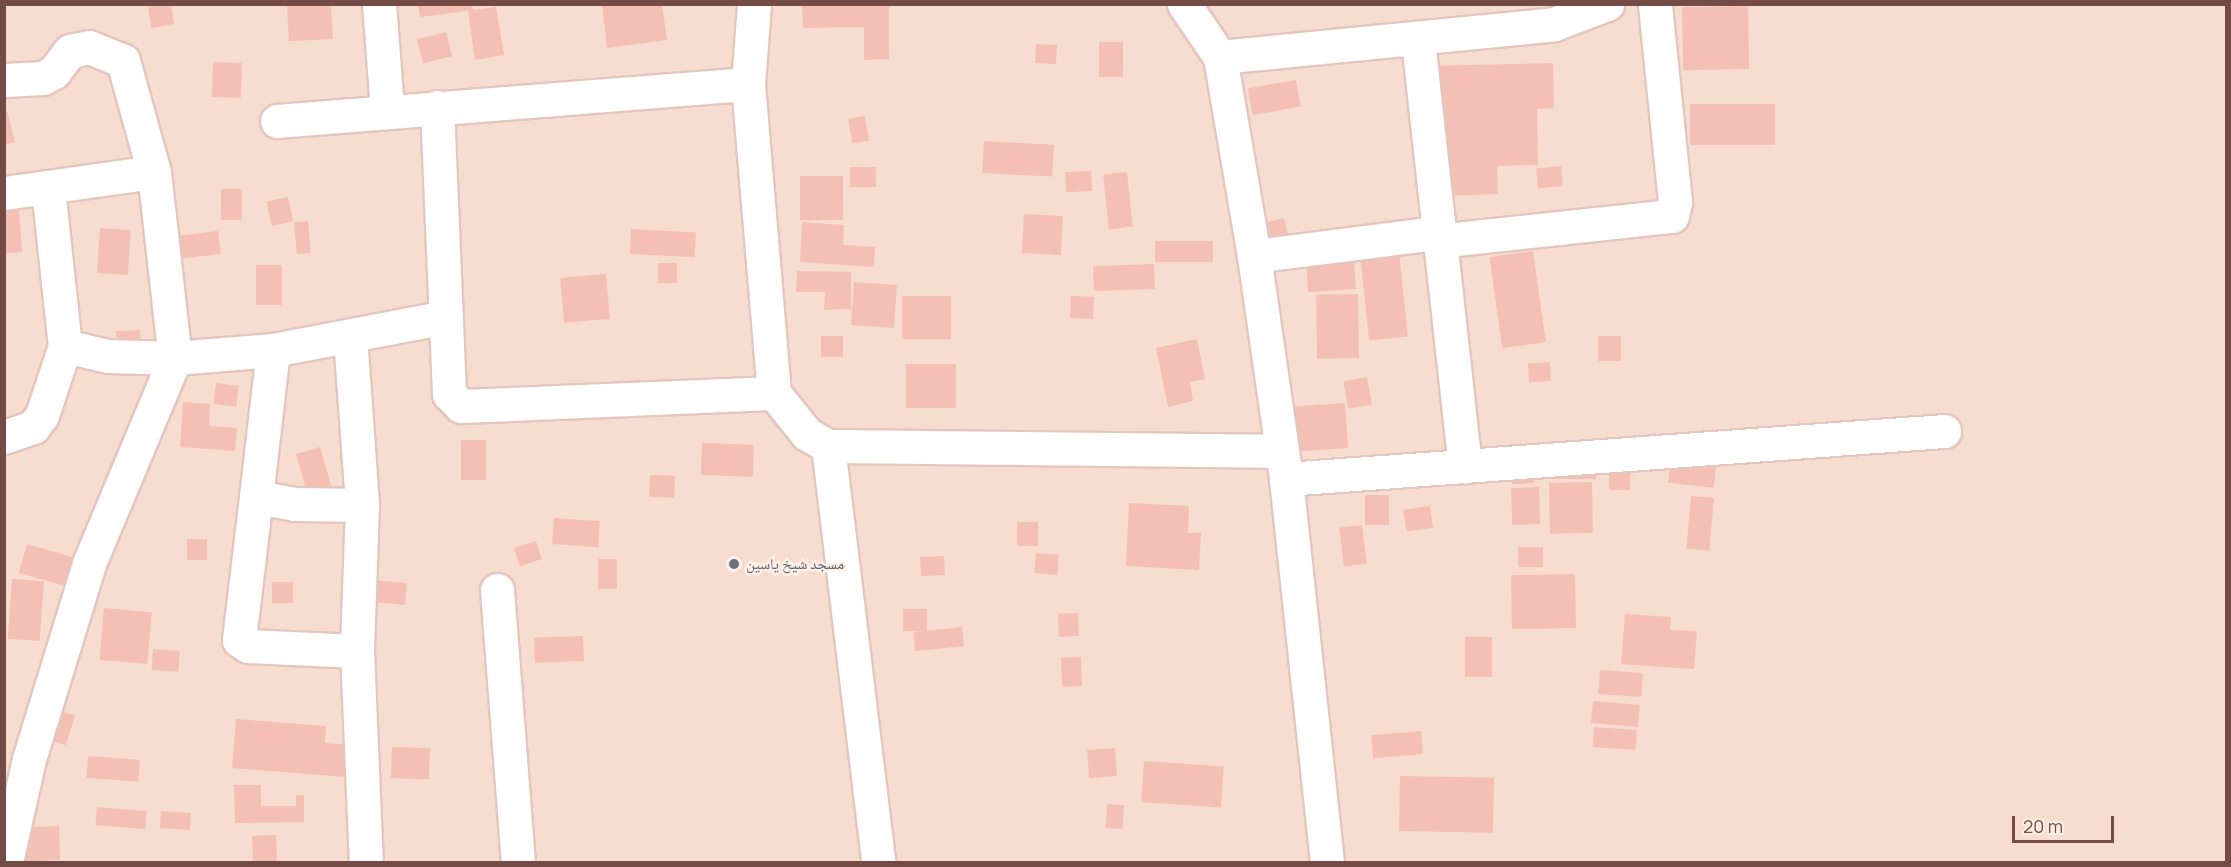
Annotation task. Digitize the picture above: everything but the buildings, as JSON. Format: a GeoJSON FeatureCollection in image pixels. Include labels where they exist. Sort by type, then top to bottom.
{"type":"FeatureCollection","features":[{"type":"Feature","properties":{"kind":"street"},"geometry":{"type":"LineString","coordinates":[[379,4],[387,109]]}},
{"type":"Feature","properties":{"kind":"street"},"geometry":{"type":"LineString","coordinates":[[754,4],[748,84],[774,393],[807,435],[828,446],[1282,465],[1466,466],[1944,432]]}},
{"type":"Feature","properties":{"kind":"street"},"geometry":{"type":"LineString","coordinates":[[1184,4],[1220,57],[1254,256],[1282,465],[1327,862]]}},
{"type":"Feature","properties":{"kind":"street"},"geometry":{"type":"LineString","coordinates":[[1220,57],[1418,41],[1607,4]]}},
{"type":"Feature","properties":{"kind":"street"},"geometry":{"type":"LineString","coordinates":[[1254,256],[1671,216],[1675,202],[1655,4]]}},
{"type":"Feature","properties":{"kind":"street"},"geometry":{"type":"LineString","coordinates":[[1418,41],[1437,237],[1466,466]]}},
{"type":"Feature","properties":{"kind":"street"},"geometry":{"type":"LineString","coordinates":[[4,80],[43,78],[54,72],[70,51],[89,47],[123,61],[154,172],[175,358],[89,564],[29,759],[6,862]]}},
{"type":"Feature","properties":{"kind":"street"},"geometry":{"type":"LineString","coordinates":[[277,121],[387,109],[748,84]]}},
{"type":"Feature","properties":{"kind":"street"},"geometry":{"type":"LineString","coordinates":[[437,107],[449,393],[461,406],[774,393]]}},
{"type":"Feature","properties":{"kind":"street"},"geometry":{"type":"LineString","coordinates":[[4,193],[154,172]]}},
{"type":"Feature","properties":{"kind":"street"},"geometry":{"type":"LineString","coordinates":[[4,437],[33,427],[42,416],[65,346],[48,188]]}},
{"type":"Feature","properties":{"kind":"street"},"geometry":{"type":"LineString","coordinates":[[65,346],[108,356],[175,358],[273,350],[446,317]]}},
{"type":"Feature","properties":{"kind":"street"},"geometry":{"type":"LineString","coordinates":[[350,336],[362,505],[357,651],[366,862]]}},
{"type":"Feature","properties":{"kind":"street"},"geometry":{"type":"LineString","coordinates":[[273,350],[239,640],[248,646],[357,651]]}},
{"type":"Feature","properties":{"kind":"street"},"geometry":{"type":"LineString","coordinates":[[828,446],[878,862]]}},
{"type":"Feature","properties":{"kind":"street"},"geometry":{"type":"LineString","coordinates":[[256,497],[295,504],[362,505]]}},
{"type":"Feature","properties":{"kind":"street"},"geometry":{"type":"LineString","coordinates":[[497,590],[518,862]]}},
{"type":"Feature","properties":{"kind":"shaded area"},"geometry":{"type":"Polygon","coordinates":[[[5,5],[2226,5],[2226,862],[5,862],[5,5]]]}},
{"type":"Feature","properties":{"kind":"place","name":"مسجد شيخ ياسين"},"geometry":{"type":"Point","coordinates":[734,564]}}]}
